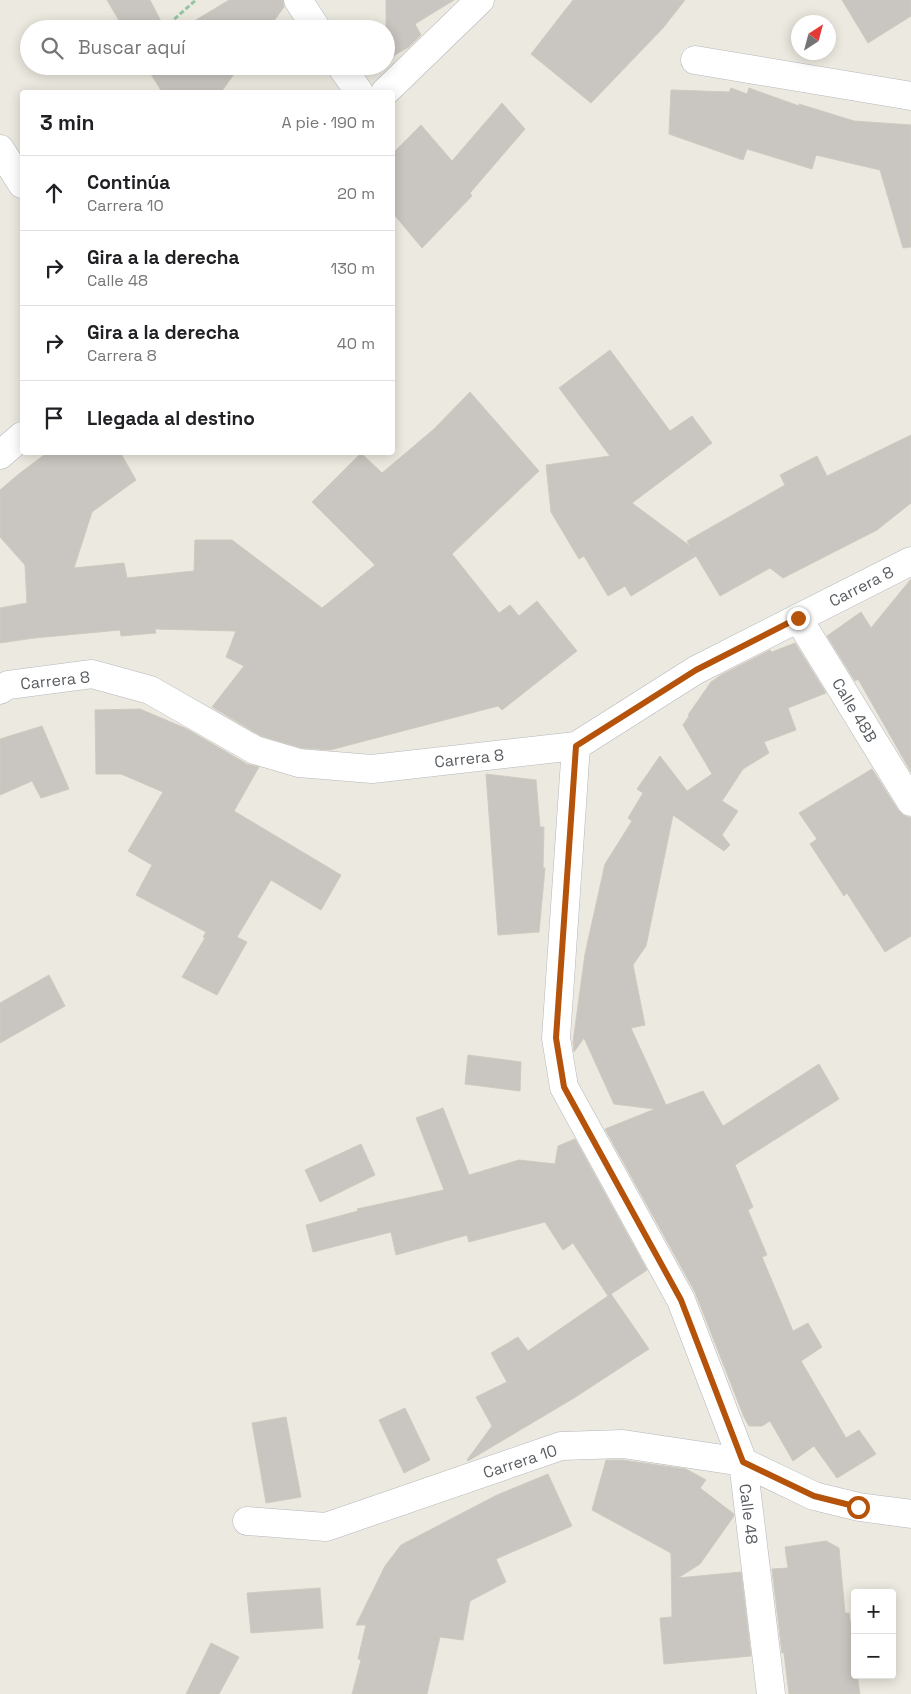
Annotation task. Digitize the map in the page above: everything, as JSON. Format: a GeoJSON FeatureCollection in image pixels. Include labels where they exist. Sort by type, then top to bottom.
{"type":"FeatureCollection","features":[{"type":"Feature","properties":{"kind":"street"},"geometry":{"type":"LineString","coordinates":[[298,0],[311,20]]}},
{"type":"Feature","properties":{"kind":"street"},"geometry":{"type":"LineString","coordinates":[[387,90],[480,0]]}},
{"type":"Feature","properties":{"kind":"street"},"geometry":{"type":"LineString","coordinates":[[694,60],[911,96]]}},
{"type":"Feature","properties":{"kind":"street"},"geometry":{"type":"LineString","coordinates":[[347,75],[358,90]]}},
{"type":"Feature","properties":{"kind":"street"},"geometry":{"type":"LineString","coordinates":[[0,149],[20,181]]}},
{"type":"Feature","properties":{"kind":"street"},"geometry":{"type":"LineString","coordinates":[[0,455],[20,438]]}},
{"type":"Feature","properties":{"kind":"street","name":"Carrera 8"},"geometry":{"type":"LineString","coordinates":[[0,690],[8,685],[92,674],[150,690],[256,750],[299,763],[372,769],[576,746],[696,670],[911,561]]}},
{"type":"Feature","properties":{"kind":"street","name":"Calle 48B"},"geometry":{"type":"LineString","coordinates":[[798,618],[911,802]]}},
{"type":"Feature","properties":{"kind":"street","name":"Calle 48"},"geometry":{"type":"LineString","coordinates":[[576,746],[556,1038],[564,1087],[681,1300],[743,1462],[772,1694]]}},
{"type":"Feature","properties":{"kind":"street","name":"Carrera 10"},"geometry":{"type":"LineString","coordinates":[[247,1521],[326,1527],[561,1446],[623,1444],[743,1462],[814,1496],[858,1507],[911,1514]]}},
{"type":"Feature","properties":{"kind":"path"},"geometry":{"type":"LineString","coordinates":[[173,20],[196,0]]}},
{"type":"Feature","properties":{"kind":"building"},"geometry":{"type":"Polygon","coordinates":[[[107,0],[150,0],[160,20],[119,20],[107,0]]]}},
{"type":"Feature","properties":{"kind":"building"},"geometry":{"type":"Polygon","coordinates":[[[229,0],[283,0],[284,7],[275,20],[196,20],[229,0]]]}},
{"type":"Feature","properties":{"kind":"building"},"geometry":{"type":"Polygon","coordinates":[[[386,0],[454,0],[415,24],[421,35],[409,47],[395,55],[395,20],[386,20],[386,0]]]}},
{"type":"Feature","properties":{"kind":"building"},"geometry":{"type":"Polygon","coordinates":[[[573,0],[685,0],[663,28],[591,103],[531,54],[573,0]]]}},
{"type":"Feature","properties":{"kind":"building"},"geometry":{"type":"Polygon","coordinates":[[[842,0],[911,0],[911,16],[868,43],[842,0]]]}},
{"type":"Feature","properties":{"kind":"building"},"geometry":{"type":"Polygon","coordinates":[[[152,75],[233,75],[222,90],[161,90],[152,75]]]}},
{"type":"Feature","properties":{"kind":"building"},"geometry":{"type":"Polygon","coordinates":[[[731,88],[747,94],[749,88],[799,106],[799,104],[854,121],[911,125],[911,247],[903,248],[880,170],[816,155],[812,169],[747,149],[743,160],[669,134],[671,90],[729,92],[731,88]]]}},
{"type":"Feature","properties":{"kind":"building"},"geometry":{"type":"Polygon","coordinates":[[[502,103],[525,129],[470,193],[472,196],[422,248],[395,216],[395,151],[421,125],[452,161],[502,103]]]}},
{"type":"Feature","properties":{"kind":"building"},"geometry":{"type":"Polygon","coordinates":[[[610,350],[670,431],[692,416],[712,443],[632,503],[690,546],[687,541],[785,485],[780,475],[817,456],[827,476],[911,435],[911,503],[877,530],[783,578],[770,568],[720,596],[696,556],[631,596],[625,586],[608,596],[584,556],[579,559],[551,512],[546,465],[610,456],[559,388],[610,350]]]}},
{"type":"Feature","properties":{"kind":"building"},"geometry":{"type":"Polygon","coordinates":[[[470,392],[539,471],[452,554],[499,613],[510,605],[519,616],[537,601],[577,651],[502,710],[498,706],[330,750],[302,748],[261,736],[212,707],[244,666],[226,657],[236,631],[155,629],[156,633],[121,636],[120,630],[0,643],[0,608],[27,603],[25,565],[0,537],[0,490],[44,455],[122,455],[136,480],[92,512],[74,568],[124,563],[127,578],[194,571],[195,540],[232,540],[322,608],[375,565],[312,502],[359,455],[363,455],[382,473],[434,429],[470,392]]]}},
{"type":"Feature","properties":{"kind":"building"},"geometry":{"type":"Polygon","coordinates":[[[911,579],[911,772],[858,679],[855,681],[827,636],[861,612],[871,628],[911,579]]]}},
{"type":"Feature","properties":{"kind":"building"},"geometry":{"type":"Polygon","coordinates":[[[795,643],[826,693],[788,708],[796,730],[764,742],[769,753],[743,769],[722,801],[738,811],[722,835],[730,845],[724,851],[673,815],[646,946],[633,965],[645,1025],[631,1028],[666,1105],[703,1091],[723,1126],[819,1064],[839,1099],[735,1165],[753,1207],[748,1210],[767,1255],[762,1257],[793,1331],[808,1323],[822,1347],[801,1361],[846,1438],[859,1430],[876,1454],[837,1478],[814,1446],[793,1461],[770,1421],[762,1426],[749,1426],[695,1292],[605,1129],[655,1109],[614,1104],[584,1038],[574,1052],[573,1042],[585,954],[605,864],[632,821],[628,818],[643,793],[637,789],[660,756],[687,791],[712,774],[683,725],[688,715],[711,682],[721,675],[770,650],[772,652],[795,643]]]}},
{"type":"Feature","properties":{"kind":"building"},"geometry":{"type":"Polygon","coordinates":[[[140,709],[187,729],[247,764],[259,767],[234,811],[341,875],[321,910],[271,880],[237,937],[247,942],[217,995],[182,977],[205,938],[203,937],[206,932],[136,895],[152,865],[128,851],[163,792],[121,774],[96,774],[95,710],[140,709]]]}},
{"type":"Feature","properties":{"kind":"building"},"geometry":{"type":"Polygon","coordinates":[[[42,726],[69,789],[41,798],[32,781],[0,795],[0,739],[42,726]]]}},
{"type":"Feature","properties":{"kind":"building"},"geometry":{"type":"Polygon","coordinates":[[[872,769],[898,810],[903,815],[911,818],[911,936],[885,952],[847,893],[844,896],[810,844],[817,839],[799,813],[872,769]]]}},
{"type":"Feature","properties":{"kind":"building"},"geometry":{"type":"Polygon","coordinates":[[[486,774],[536,780],[540,827],[544,827],[543,868],[545,868],[539,932],[498,935],[486,774]]]}},
{"type":"Feature","properties":{"kind":"building"},"geometry":{"type":"Polygon","coordinates":[[[49,975],[65,1006],[0,1043],[0,1003],[49,975]]]}},
{"type":"Feature","properties":{"kind":"building"},"geometry":{"type":"Polygon","coordinates":[[[468,1055],[521,1062],[520,1091],[465,1084],[468,1055]]]}},
{"type":"Feature","properties":{"kind":"building"},"geometry":{"type":"Polygon","coordinates":[[[443,1108],[469,1175],[519,1160],[555,1164],[558,1146],[575,1139],[647,1270],[611,1294],[649,1349],[574,1398],[468,1461],[492,1426],[476,1397],[507,1382],[491,1353],[518,1337],[528,1351],[608,1296],[573,1243],[563,1250],[545,1222],[469,1242],[467,1235],[396,1255],[391,1232],[313,1252],[306,1225],[358,1211],[357,1209],[444,1190],[416,1118],[443,1108]]]}},
{"type":"Feature","properties":{"kind":"building"},"geometry":{"type":"Polygon","coordinates":[[[361,1144],[375,1175],[320,1202],[305,1170],[361,1144]]]}},
{"type":"Feature","properties":{"kind":"building"},"geometry":{"type":"Polygon","coordinates":[[[405,1408],[430,1460],[404,1473],[379,1420],[405,1408]]]}},
{"type":"Feature","properties":{"kind":"building"},"geometry":{"type":"Polygon","coordinates":[[[286,1417],[301,1497],[266,1503],[252,1423],[286,1417]]]}},
{"type":"Feature","properties":{"kind":"building"},"geometry":{"type":"Polygon","coordinates":[[[606,1460],[622,1460],[686,1469],[706,1480],[700,1488],[734,1514],[700,1564],[678,1578],[741,1572],[751,1656],[664,1664],[660,1618],[672,1617],[671,1553],[592,1510],[606,1460]]]}},
{"type":"Feature","properties":{"kind":"building"},"geometry":{"type":"Polygon","coordinates":[[[548,1474],[572,1526],[496,1559],[506,1582],[470,1601],[463,1640],[440,1637],[427,1694],[352,1694],[361,1660],[358,1659],[366,1625],[356,1625],[385,1566],[401,1545],[497,1495],[548,1474]]]}},
{"type":"Feature","properties":{"kind":"building"},"geometry":{"type":"Polygon","coordinates":[[[826,1541],[839,1548],[845,1613],[849,1613],[851,1627],[851,1679],[858,1679],[860,1694],[789,1694],[772,1569],[788,1568],[785,1547],[826,1541]]]}},
{"type":"Feature","properties":{"kind":"building"},"geometry":{"type":"Polygon","coordinates":[[[320,1588],[323,1628],[251,1633],[247,1593],[320,1588]]]}},
{"type":"Feature","properties":{"kind":"building"},"geometry":{"type":"Polygon","coordinates":[[[211,1643],[239,1657],[219,1694],[186,1694],[211,1643]]]}},
{"type":"Feature","properties":{"kind":"route"},"geometry":{"type":"LineString","coordinates":[[798,618],[696,670],[576,746],[556,1038],[564,1087],[681,1300],[743,1462],[814,1496],[858,1507]]}}]}
